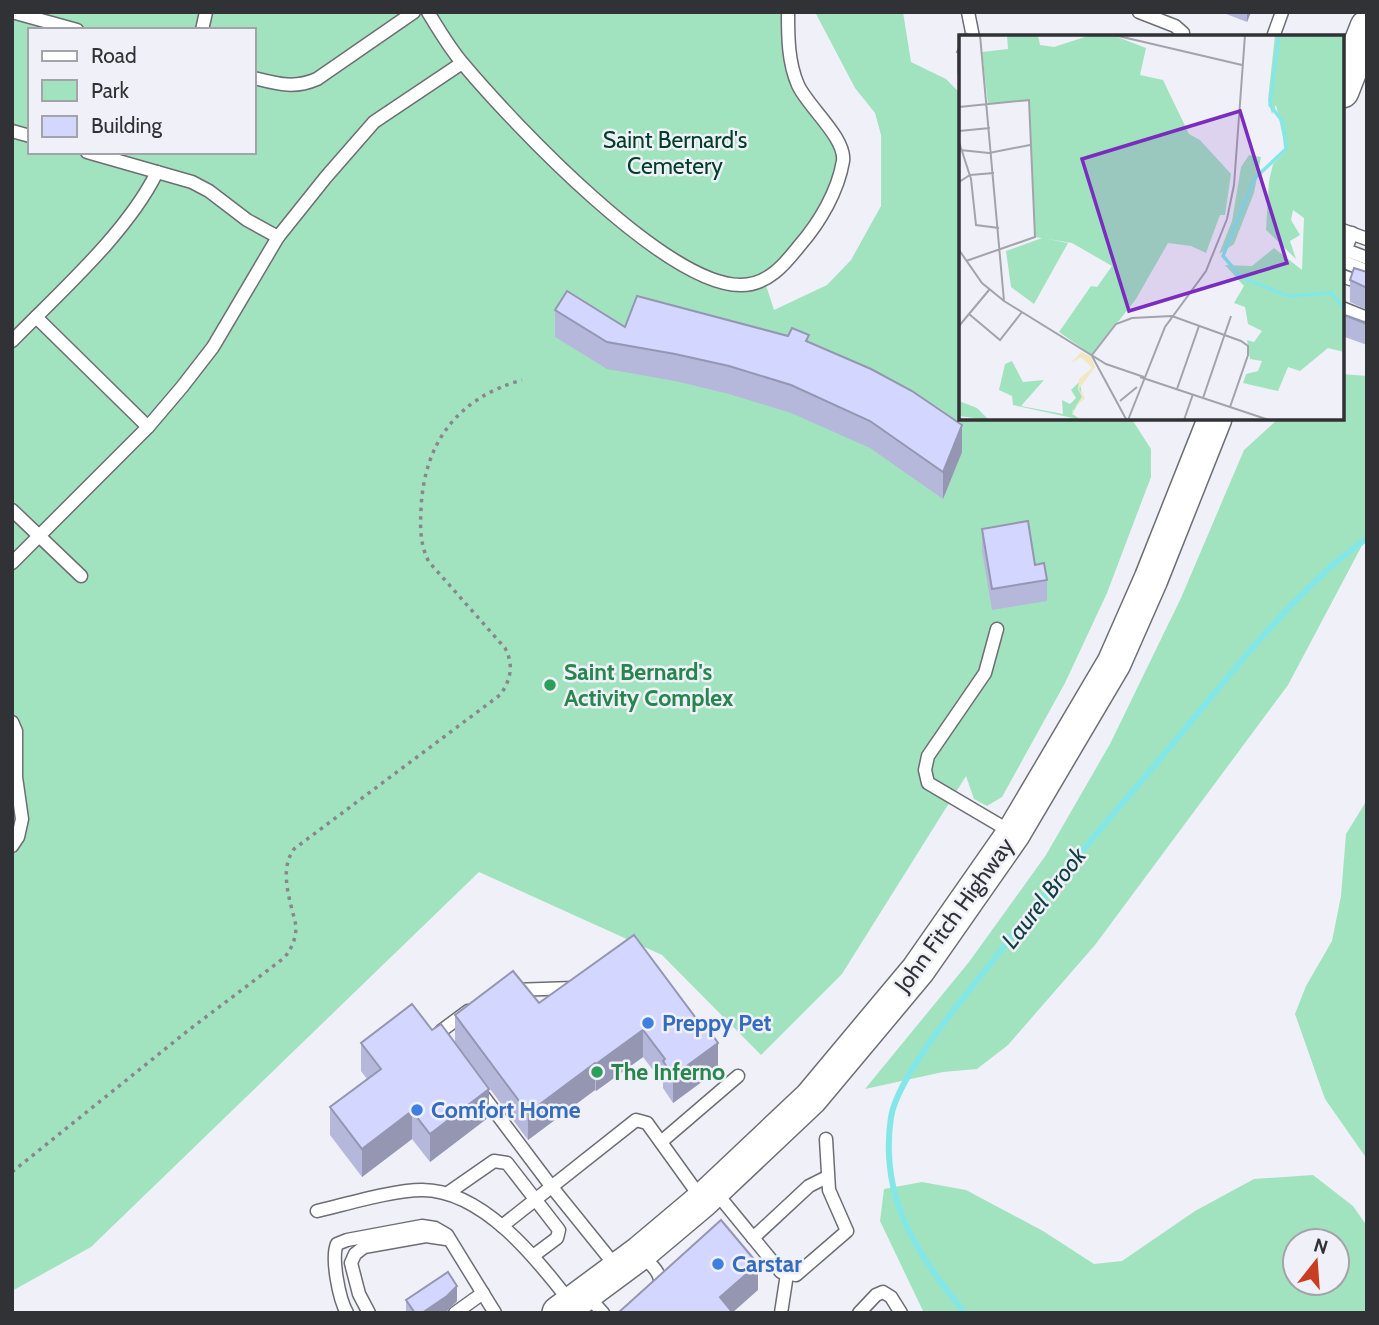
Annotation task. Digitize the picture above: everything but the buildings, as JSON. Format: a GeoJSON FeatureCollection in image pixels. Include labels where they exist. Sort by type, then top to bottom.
{"type":"FeatureCollection","features":[{"type":"Feature","properties":{"kind":"main road"},"geometry":{"type":"LineString","coordinates":[[1344,86],[1367,27]]}},
{"type":"Feature","properties":{"kind":"main road","name":"John Fitch Highway"},"geometry":{"type":"LineString","coordinates":[[580,1306],[708,1195],[811,1098],[918,970],[1013,834],[1114,663],[1151,579],[1214,420]]}},
{"type":"Feature","properties":{"kind":"lane"},"geometry":{"type":"LineString","coordinates":[[12,12],[70,28]]}},
{"type":"Feature","properties":{"kind":"lane"},"geometry":{"type":"LineString","coordinates":[[256,79],[286,87],[303,85],[317,79],[414,12]]}},
{"type":"Feature","properties":{"kind":"lane"},"geometry":{"type":"LineString","coordinates":[[428,12],[462,63],[529,138],[617,216],[665,254],[696,274],[720,282],[743,285],[780,271],[807,237],[826,206],[838,179],[843,158],[842,148],[810,106],[798,84],[788,45],[788,12]]}},
{"type":"Feature","properties":{"kind":"lane"},"geometry":{"type":"LineString","coordinates":[[968,12],[974,35]]}},
{"type":"Feature","properties":{"kind":"lane"},"geometry":{"type":"LineString","coordinates":[[1139,12],[1175,26],[1183,35]]}},
{"type":"Feature","properties":{"kind":"lane"},"geometry":{"type":"LineString","coordinates":[[1274,35],[1282,12]]}},
{"type":"Feature","properties":{"kind":"lane"},"geometry":{"type":"LineString","coordinates":[[12,563],[148,427],[214,347],[278,237],[374,122],[462,63]]}},
{"type":"Feature","properties":{"kind":"lane"},"geometry":{"type":"LineString","coordinates":[[94,154],[192,182],[209,191],[247,220],[278,237]]}},
{"type":"Feature","properties":{"kind":"lane"},"geometry":{"type":"LineString","coordinates":[[12,341],[113,236],[146,194],[157,172]]}},
{"type":"Feature","properties":{"kind":"lane"},"geometry":{"type":"LineString","coordinates":[[1344,251],[1347,232],[1367,239]]}},
{"type":"Feature","properties":{"kind":"lane"},"geometry":{"type":"LineString","coordinates":[[1344,257],[1367,258]]}},
{"type":"Feature","properties":{"kind":"lane"},"geometry":{"type":"LineString","coordinates":[[1344,258],[1367,271]]}},
{"type":"Feature","properties":{"kind":"lane"},"geometry":{"type":"LineString","coordinates":[[1344,277],[1367,285]]}},
{"type":"Feature","properties":{"kind":"lane"},"geometry":{"type":"LineString","coordinates":[[1344,310],[1367,318]]}},
{"type":"Feature","properties":{"kind":"lane"},"geometry":{"type":"LineString","coordinates":[[36,317],[148,427]]}},
{"type":"Feature","properties":{"kind":"lane"},"geometry":{"type":"LineString","coordinates":[[12,510],[81,576]]}},
{"type":"Feature","properties":{"kind":"lane"},"geometry":{"type":"LineString","coordinates":[[997,629],[985,673],[928,755],[925,770],[928,783],[1013,834]]}},
{"type":"Feature","properties":{"kind":"lane"},"geometry":{"type":"LineString","coordinates":[[12,722],[16,731],[15,766],[22,819],[18,837],[12,846]]}},
{"type":"Feature","properties":{"kind":"lane"},"geometry":{"type":"LineString","coordinates":[[496,993],[503,990],[579,987]]}},
{"type":"Feature","properties":{"kind":"lane"},"geometry":{"type":"LineString","coordinates":[[450,1052],[442,1041],[441,1031],[475,1007]]}},
{"type":"Feature","properties":{"kind":"lane"},"geometry":{"type":"LineString","coordinates":[[661,1142],[738,1076]]}},
{"type":"Feature","properties":{"kind":"lane"},"geometry":{"type":"LineString","coordinates":[[475,1085],[551,1186],[629,1261],[662,1280],[658,1290],[646,1300]]}},
{"type":"Feature","properties":{"kind":"lane"},"geometry":{"type":"LineString","coordinates":[[502,1226],[636,1120],[647,1123],[708,1195],[753,1238],[781,1272],[796,1275],[847,1231],[829,1190],[826,1139]]}},
{"type":"Feature","properties":{"kind":"lane"},"geometry":{"type":"LineString","coordinates":[[448,1193],[494,1161],[507,1163],[559,1230],[557,1238],[533,1256]]}},
{"type":"Feature","properties":{"kind":"lane"},"geometry":{"type":"LineString","coordinates":[[753,1238],[809,1186],[827,1177]]}},
{"type":"Feature","properties":{"kind":"lane"},"geometry":{"type":"LineString","coordinates":[[317,1211],[413,1190],[448,1193],[502,1226],[580,1306]]}},
{"type":"Feature","properties":{"kind":"lane"},"geometry":{"type":"LineString","coordinates":[[346,1313],[342,1305],[335,1248],[342,1242],[426,1226],[442,1232],[456,1249],[489,1303]]}},
{"type":"Feature","properties":{"kind":"lane"},"geometry":{"type":"LineString","coordinates":[[369,1313],[359,1294],[351,1263],[359,1250],[426,1236],[446,1239],[456,1249]]}},
{"type":"Feature","properties":{"kind":"lane"},"geometry":{"type":"LineString","coordinates":[[781,1313],[787,1274]]}},
{"type":"Feature","properties":{"kind":"lane"},"geometry":{"type":"LineString","coordinates":[[859,1313],[876,1295],[883,1292],[891,1297],[901,1313]]}},
{"type":"Feature","properties":{"kind":"lane"},"geometry":{"type":"LineString","coordinates":[[454,1313],[489,1303]]}},
{"type":"Feature","properties":{"kind":"lane"},"geometry":{"type":"LineString","coordinates":[[477,1313],[489,1303]]}},
{"type":"Feature","properties":{"kind":"path"},"geometry":{"type":"LineString","coordinates":[[12,1172],[190,1029],[284,958],[296,935],[286,874],[286,864],[294,849],[500,695],[506,687],[511,667],[505,648],[424,553],[421,541],[421,496],[427,466],[450,424],[481,396],[522,380]]}},
{"type":"Feature","properties":{"kind":"green space","name":"Saint Bernard's Activity Complex"},"geometry":{"type":"Polygon","coordinates":[[[12,12],[788,12],[791,63],[842,148],[826,207],[764,279],[774,310],[827,285],[851,260],[881,206],[881,135],[875,113],[855,88],[815,12],[903,12],[911,62],[946,79],[959,92],[959,420],[1132,420],[1151,449],[1151,477],[1107,593],[1065,683],[1002,797],[987,806],[974,799],[966,776],[842,974],[761,1055],[662,955],[479,872],[91,1247],[12,1291],[12,12]]]}},
{"type":"Feature","properties":{"kind":"green space"},"geometry":{"type":"Polygon","coordinates":[[[1344,374],[1367,376],[1367,536],[1288,685],[1095,945],[1008,1045],[977,1069],[943,1072],[865,1089],[969,962],[1046,855],[1110,744],[1181,598],[1244,450],[1277,420],[1344,420],[1344,374]]]}},
{"type":"Feature","properties":{"kind":"green space"},"geometry":{"type":"Polygon","coordinates":[[[1367,800],[1367,1159],[1325,1099],[1295,1014],[1306,986],[1332,941],[1341,896],[1346,834],[1367,800]]]}},
{"type":"Feature","properties":{"kind":"green space"},"geometry":{"type":"Polygon","coordinates":[[[1313,1175],[1353,1206],[1367,1226],[1367,1313],[924,1313],[880,1221],[884,1189],[922,1182],[966,1190],[1043,1231],[1094,1264],[1122,1261],[1195,1211],[1254,1179],[1313,1175]]]}},
{"type":"Feature","properties":{"kind":"waterway","name":"Laurel Brook"},"geometry":{"type":"LineString","coordinates":[[965,1313],[917,1246],[896,1199],[889,1146],[891,1117],[906,1079],[935,1035],[1016,931],[1244,658],[1301,595],[1367,538]]}},
{"type":"Feature","properties":{"kind":"place","name":"Saint Bernard's Activity Complex"},"geometry":{"type":"Point","coordinates":[550,685]}},
{"type":"Feature","properties":{"kind":"place","name":"Preppy Pet"},"geometry":{"type":"Point","coordinates":[648,1023]}},
{"type":"Feature","properties":{"kind":"place","name":"The Inferno"},"geometry":{"type":"Point","coordinates":[597,1072]}},
{"type":"Feature","properties":{"kind":"place","name":"Comfort Home"},"geometry":{"type":"Point","coordinates":[417,1110]}},
{"type":"Feature","properties":{"kind":"place","name":"Carstar"},"geometry":{"type":"Point","coordinates":[718,1264]}},
{"type":"Feature","properties":{"kind":"park label","name":"Saint Bernard's Cemetery"},"geometry":{"type":"Point","coordinates":[675,153]}}]}
